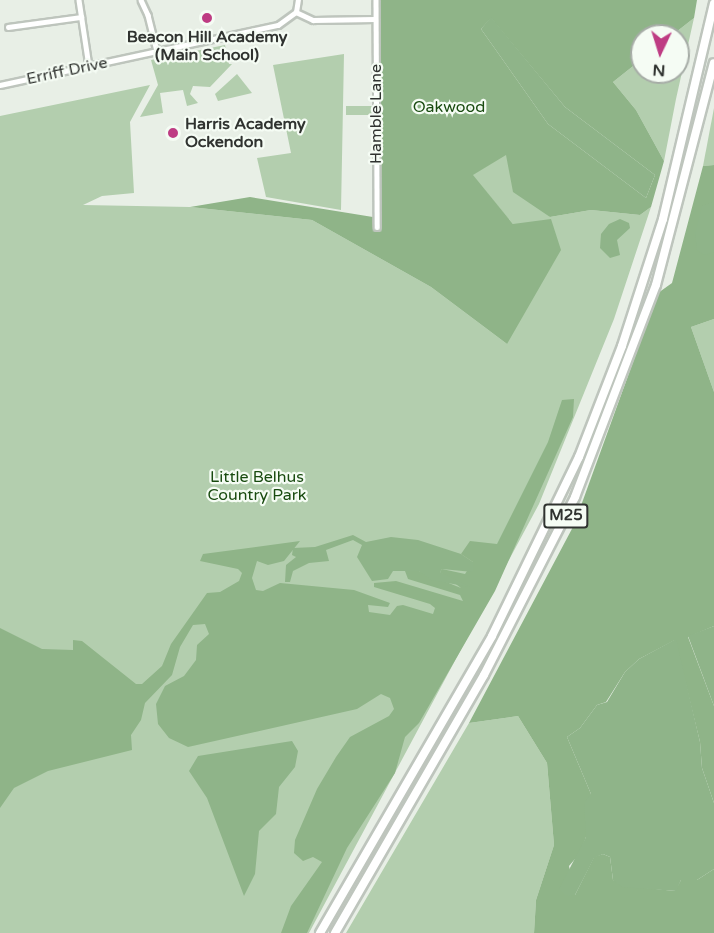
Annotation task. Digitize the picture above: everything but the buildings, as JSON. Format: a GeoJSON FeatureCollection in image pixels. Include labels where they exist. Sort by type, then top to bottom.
{"type":"FeatureCollection","features":[{"type":"Feature","properties":{"kind":"highway","name":"M25"},"geometry":{"type":"LineString","coordinates":[[320,933],[486,646],[570,477],[644,282],[679,161],[714,4]]}},
{"type":"Feature","properties":{"kind":"highway","name":"M25"},"geometry":{"type":"LineString","coordinates":[[335,933],[484,675],[575,496],[615,400],[656,285],[714,63]]}},
{"type":"Feature","properties":{"kind":"street"},"geometry":{"type":"LineString","coordinates":[[79,0],[89,66]]}},
{"type":"Feature","properties":{"kind":"street"},"geometry":{"type":"LineString","coordinates":[[141,0],[148,15],[157,51]]}},
{"type":"Feature","properties":{"kind":"street"},"geometry":{"type":"LineString","coordinates":[[298,0],[296,12],[313,20],[375,19]]}},
{"type":"Feature","properties":{"kind":"street","name":"Hamble Lane"},"geometry":{"type":"LineString","coordinates":[[375,0],[376,227]]}},
{"type":"Feature","properties":{"kind":"street","name":"Erriff Drive"},"geometry":{"type":"LineString","coordinates":[[0,85],[278,25],[296,12]]}},
{"type":"Feature","properties":{"kind":"street"},"geometry":{"type":"LineString","coordinates":[[8,27],[81,17]]}},
{"type":"Feature","properties":{"kind":"green space","name":"Oakwood"},"geometry":{"type":"Polygon","coordinates":[[[378,0],[697,0],[694,18],[686,24],[630,24],[630,69],[613,82],[636,110],[664,161],[651,207],[640,215],[591,210],[550,217],[513,192],[506,155],[473,175],[513,224],[551,219],[561,250],[507,344],[431,287],[312,220],[190,207],[250,197],[379,218],[378,0]],[[491,18],[481,29],[548,124],[646,198],[655,175],[565,107],[491,18]]]}},
{"type":"Feature","properties":{"kind":"green space"},"geometry":{"type":"Polygon","coordinates":[[[694,18],[690,36],[690,24],[686,24],[694,18]]]}},
{"type":"Feature","properties":{"kind":"green space"},"geometry":{"type":"Polygon","coordinates":[[[225,45],[229,64],[232,64],[210,87],[193,86],[190,94],[198,103],[187,106],[183,90],[160,93],[163,113],[140,117],[158,85],[151,60],[225,45]]]}},
{"type":"Feature","properties":{"kind":"green space"},"geometry":{"type":"Polygon","coordinates":[[[344,54],[341,210],[266,197],[257,158],[291,153],[273,65],[344,54]]]}},
{"type":"Feature","properties":{"kind":"green space"},"geometry":{"type":"Polygon","coordinates":[[[630,69],[630,84],[679,84],[664,161],[636,110],[613,82],[630,69]]]}},
{"type":"Feature","properties":{"kind":"green space"},"geometry":{"type":"Polygon","coordinates":[[[237,74],[252,93],[218,101],[215,94],[237,74]]]}},
{"type":"Feature","properties":{"kind":"green space","name":"Little Belhus Country Park"},"geometry":{"type":"Polygon","coordinates":[[[150,85],[130,122],[134,193],[102,196],[83,205],[190,207],[312,220],[431,287],[507,344],[513,224],[472,175],[506,154],[550,217],[591,210],[640,215],[651,207],[614,319],[539,504],[309,933],[0,933],[0,116],[150,85]]]}},
{"type":"Feature","properties":{"kind":"green space"},"geometry":{"type":"Polygon","coordinates":[[[346,106],[374,106],[374,115],[346,115],[346,106]]]}},
{"type":"Feature","properties":{"kind":"green space"},"geometry":{"type":"Polygon","coordinates":[[[714,108],[714,165],[703,166],[714,108]]]}},
{"type":"Feature","properties":{"kind":"green space"},"geometry":{"type":"Polygon","coordinates":[[[714,165],[714,319],[691,327],[714,392],[714,626],[688,637],[714,706],[714,803],[702,768],[700,742],[675,640],[639,659],[625,672],[606,702],[597,705],[580,728],[567,737],[591,794],[586,837],[580,853],[569,866],[575,895],[594,857],[603,854],[610,857],[613,880],[646,888],[675,891],[681,880],[697,880],[714,869],[714,933],[534,933],[536,900],[554,845],[547,763],[518,716],[469,723],[574,525],[658,293],[672,283],[703,166],[714,165]]]}},
{"type":"Feature","properties":{"kind":"green space"},"geometry":{"type":"Polygon","coordinates":[[[714,319],[714,392],[691,327],[714,319]]]}},
{"type":"Feature","properties":{"kind":"green space"},"geometry":{"type":"Polygon","coordinates":[[[574,399],[573,417],[495,591],[419,723],[405,737],[395,773],[347,848],[307,933],[281,933],[291,906],[322,862],[313,857],[303,861],[294,853],[295,840],[317,789],[350,737],[389,716],[394,709],[390,698],[381,694],[357,709],[188,747],[169,738],[158,724],[156,704],[165,686],[184,676],[196,660],[197,645],[209,634],[205,624],[193,625],[180,647],[172,675],[145,703],[141,720],[131,735],[132,750],[48,771],[14,788],[0,808],[0,628],[42,649],[73,650],[73,640],[82,641],[136,684],[142,684],[162,666],[171,644],[207,593],[220,592],[239,581],[242,573],[238,569],[200,561],[203,554],[300,541],[284,561],[268,565],[257,561],[252,578],[256,590],[263,591],[280,583],[354,590],[390,603],[388,607],[368,605],[369,612],[390,615],[397,606],[403,605],[433,614],[435,608],[430,604],[374,587],[374,583],[396,581],[463,601],[460,595],[408,579],[405,571],[419,571],[461,588],[440,572],[442,569],[465,574],[473,562],[461,554],[470,541],[497,544],[548,442],[562,400],[574,399]]]}},
{"type":"Feature","properties":{"kind":"green space"},"geometry":{"type":"Polygon","coordinates":[[[518,716],[547,763],[554,845],[536,900],[534,933],[346,933],[469,723],[518,716]]]}},
{"type":"Feature","properties":{"kind":"shaded area"},"geometry":{"type":"Polygon","coordinates":[[[491,17],[565,107],[655,175],[646,198],[548,124],[481,29],[491,17]]]}},
{"type":"Feature","properties":{"kind":"shaded area"},"geometry":{"type":"Polygon","coordinates":[[[714,202],[714,252],[704,255],[697,250],[695,234],[702,206],[714,202]]]}},
{"type":"Feature","properties":{"kind":"shaded area"},"geometry":{"type":"Polygon","coordinates":[[[620,219],[629,223],[630,228],[617,240],[620,255],[610,258],[600,248],[601,234],[609,224],[620,219]]]}},
{"type":"Feature","properties":{"kind":"shaded area"},"geometry":{"type":"Polygon","coordinates":[[[353,535],[366,542],[391,537],[418,540],[461,554],[473,562],[473,572],[442,569],[440,572],[470,587],[431,580],[419,571],[393,571],[388,579],[372,581],[357,557],[362,545],[353,540],[326,550],[329,561],[309,563],[293,571],[290,582],[285,582],[286,565],[296,557],[292,555],[293,548],[315,547],[353,535]]]}},
{"type":"Feature","properties":{"kind":"shaded area"},"geometry":{"type":"Polygon","coordinates":[[[714,626],[714,706],[688,636],[714,626]]]}},
{"type":"Feature","properties":{"kind":"shaded area"},"geometry":{"type":"Polygon","coordinates":[[[676,639],[700,742],[702,768],[714,803],[714,869],[697,880],[681,880],[676,891],[622,887],[613,880],[610,857],[603,854],[594,858],[575,895],[566,896],[559,889],[586,837],[584,803],[591,794],[567,737],[580,728],[597,705],[607,702],[625,672],[639,659],[676,639]]]}},
{"type":"Feature","properties":{"kind":"shaded area"},"geometry":{"type":"Polygon","coordinates":[[[292,741],[298,751],[295,767],[279,787],[276,814],[259,831],[255,874],[244,896],[207,798],[189,771],[198,756],[292,741]]]}},
{"type":"Feature","properties":{"kind":"place","name":"Beacon Hill Academy (Main School)"},"geometry":{"type":"Point","coordinates":[207,18]}},
{"type":"Feature","properties":{"kind":"place","name":"Harris Academy Ockendon"},"geometry":{"type":"Point","coordinates":[173,133]}}]}
